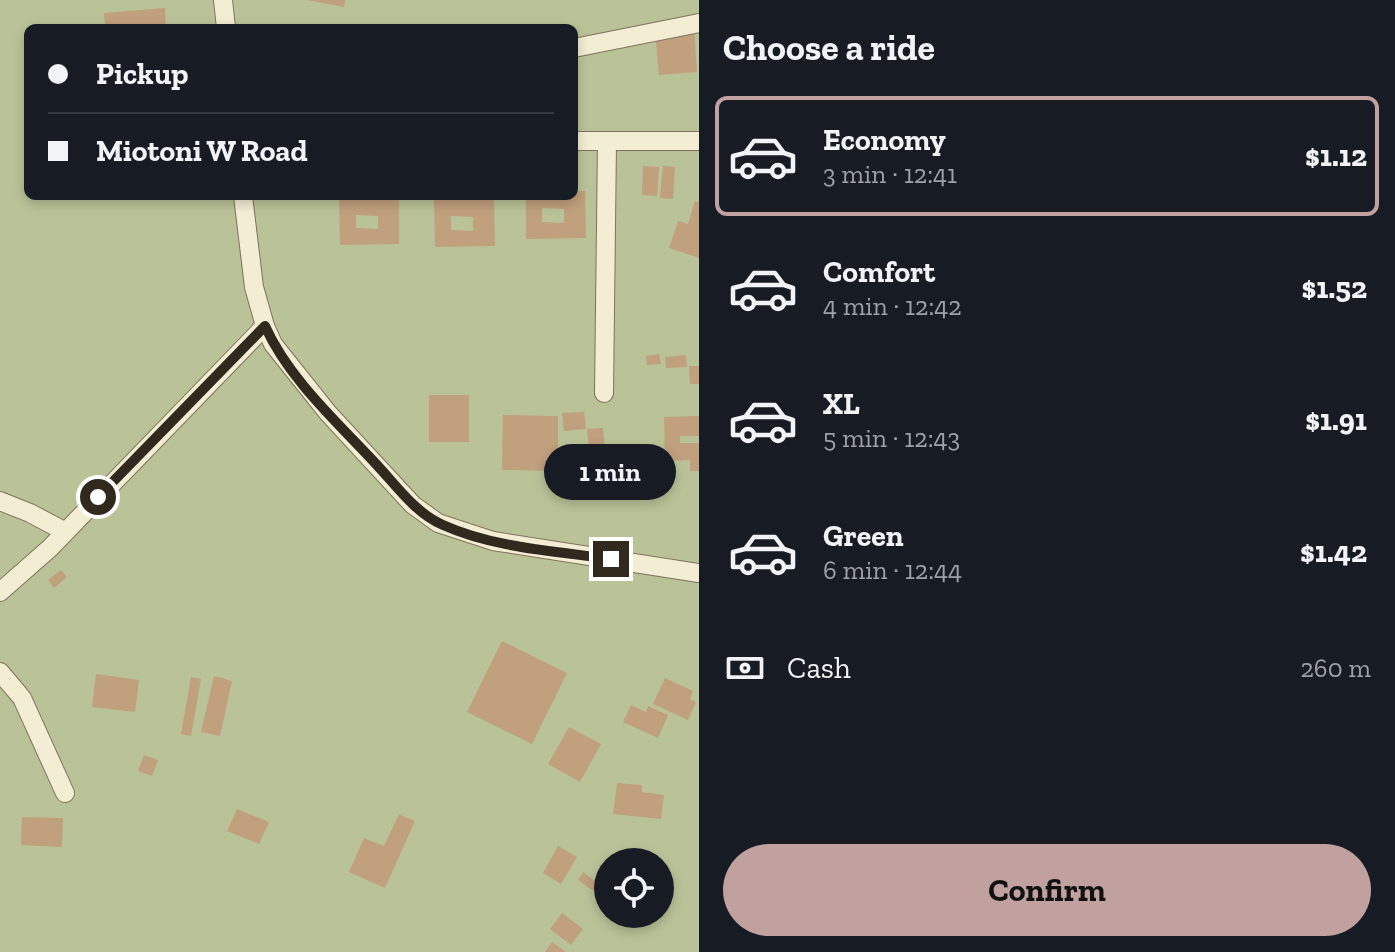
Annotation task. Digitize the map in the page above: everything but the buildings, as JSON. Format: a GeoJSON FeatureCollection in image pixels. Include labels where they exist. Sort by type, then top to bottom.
{"type":"FeatureCollection","features":[{"type":"Feature","properties":{"kind":"street"},"geometry":{"type":"LineString","coordinates":[[223,0],[226,24]]}},
{"type":"Feature","properties":{"kind":"street"},"geometry":{"type":"LineString","coordinates":[[578,47],[699,23]]}},
{"type":"Feature","properties":{"kind":"street"},"geometry":{"type":"LineString","coordinates":[[578,141],[699,141]]}},
{"type":"Feature","properties":{"kind":"street"},"geometry":{"type":"LineString","coordinates":[[604,393],[607,142]]}},
{"type":"Feature","properties":{"kind":"street"},"geometry":{"type":"LineString","coordinates":[[243,200],[254,287],[265,326],[284,360],[413,505],[438,523],[493,541],[699,573]]}},
{"type":"Feature","properties":{"kind":"street"},"geometry":{"type":"LineString","coordinates":[[0,592],[50,548],[265,326]]}},
{"type":"Feature","properties":{"kind":"street"},"geometry":{"type":"LineString","coordinates":[[0,501],[64,531]]}},
{"type":"Feature","properties":{"kind":"street"},"geometry":{"type":"LineString","coordinates":[[0,672],[22,698],[65,793]]}},
{"type":"Feature","properties":{"kind":"green space"},"geometry":{"type":"Polygon","coordinates":[[[0,0],[699,0],[699,952],[0,952],[0,0]]]}},
{"type":"Feature","properties":{"kind":"route"},"geometry":{"type":"LineString","coordinates":[[98,497],[265,326],[284,360],[328,413],[413,505],[438,523],[493,541],[611,559]]}}]}
